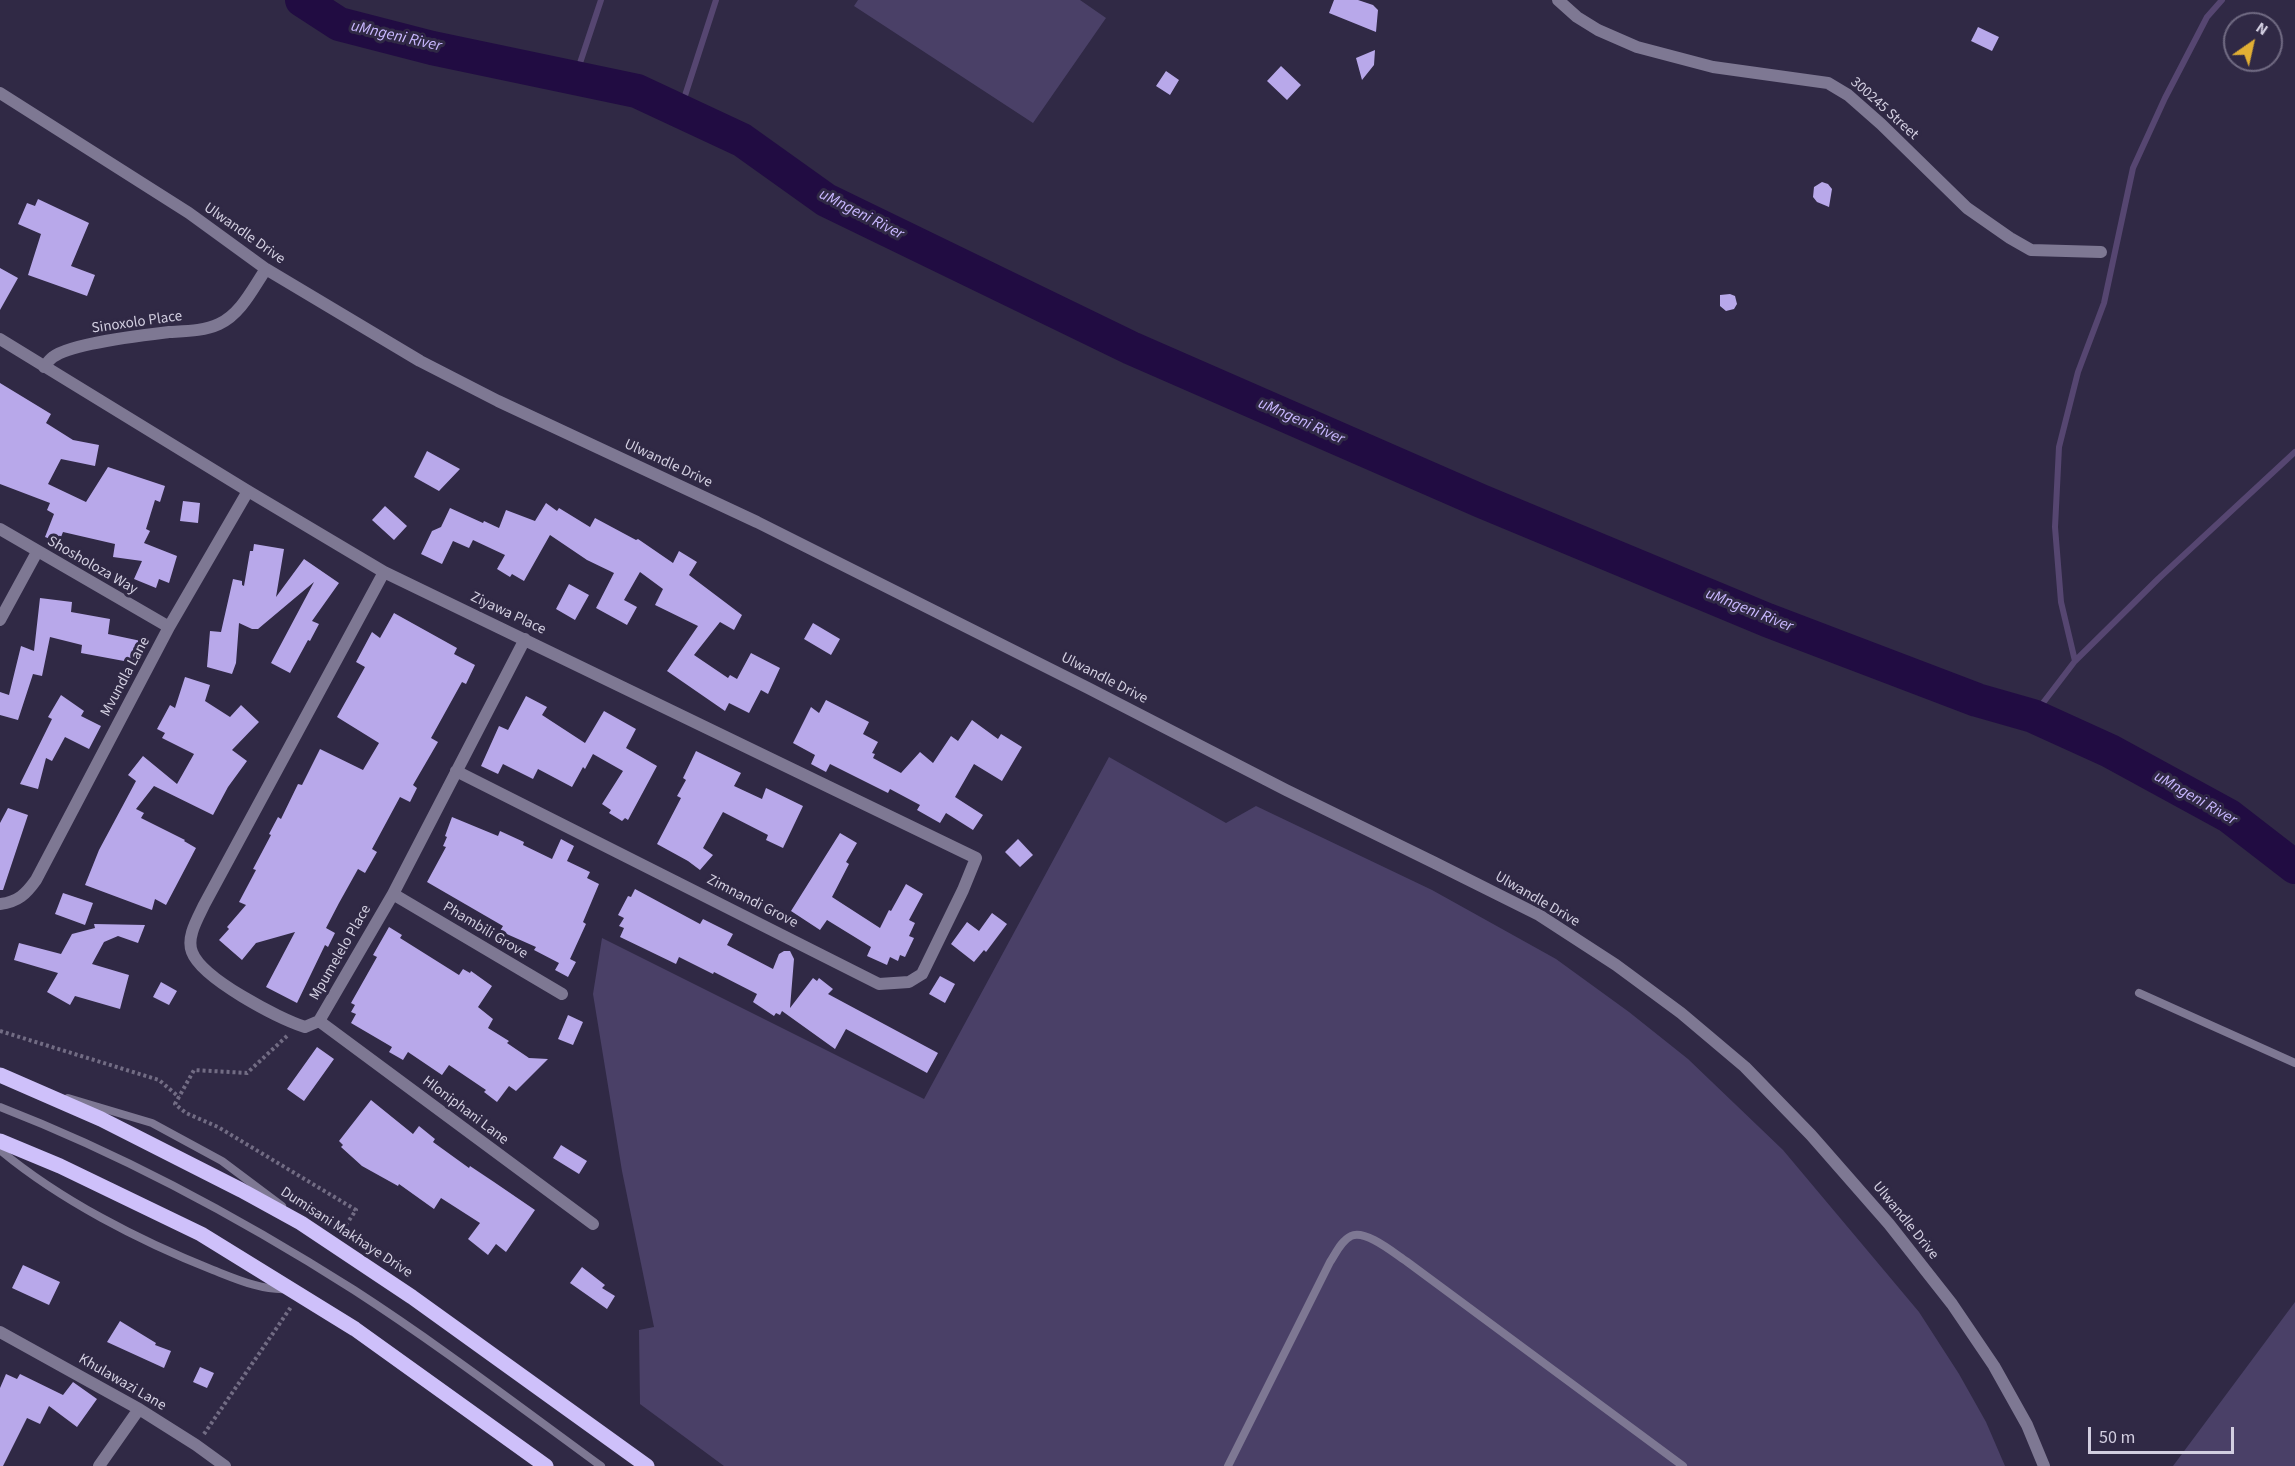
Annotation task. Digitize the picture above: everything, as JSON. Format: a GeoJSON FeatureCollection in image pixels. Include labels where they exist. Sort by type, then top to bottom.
{"type":"FeatureCollection","features":[{"type":"Feature","properties":{"kind":"main road","name":"Dumisani Makhaye Drive"},"geometry":{"type":"LineString","coordinates":[[0,1075],[101,1119],[301,1223],[412,1297],[647,1466]]}},
{"type":"Feature","properties":{"kind":"main road"},"geometry":{"type":"LineString","coordinates":[[0,1141],[60,1166],[192,1230],[355,1329],[546,1466]]}},
{"type":"Feature","properties":{"kind":"street","name":"300245 Street"},"geometry":{"type":"LineString","coordinates":[[1558,0],[1577,17],[1598,30],[1637,47],[1713,67],[1828,83],[1848,95],[1881,124],[1967,208],[2010,238],[2031,250],[2101,252]]}},
{"type":"Feature","properties":{"kind":"street","name":"Ulwandle Drive"},"geometry":{"type":"LineString","coordinates":[[0,93],[189,213],[266,269],[420,361],[508,406],[757,522],[1078,682],[1286,790],[1436,862],[1539,915],[1616,965],[1681,1013],[1745,1067],[1811,1135],[1889,1224],[1952,1304],[1994,1366],[2027,1425],[2044,1466]]}},
{"type":"Feature","properties":{"kind":"street","name":"Sinoxolo Place"},"geometry":{"type":"LineString","coordinates":[[44,367],[51,357],[82,345],[160,333],[202,330],[219,325],[245,301],[266,269]]}},
{"type":"Feature","properties":{"kind":"street"},"geometry":{"type":"LineString","coordinates":[[0,339],[44,367]]}},
{"type":"Feature","properties":{"kind":"street","name":"Ziyawa Place"},"geometry":{"type":"LineString","coordinates":[[44,367],[384,572],[976,858]]}},
{"type":"Feature","properties":{"kind":"street","name":"Mvundla Lane"},"geometry":{"type":"LineString","coordinates":[[0,904],[18,900],[36,880],[169,627],[248,491]]}},
{"type":"Feature","properties":{"kind":"street","name":"Shosholoza Way"},"geometry":{"type":"LineString","coordinates":[[0,530],[169,627]]}},
{"type":"Feature","properties":{"kind":"street"},"geometry":{"type":"LineString","coordinates":[[0,620],[37,552]]}},
{"type":"Feature","properties":{"kind":"street"},"geometry":{"type":"LineString","coordinates":[[299,1024],[282,1019],[220,981],[199,965],[191,951],[192,931],[204,904],[384,572]]}},
{"type":"Feature","properties":{"kind":"street","name":"Mpumelelo Place"},"geometry":{"type":"LineString","coordinates":[[299,1024],[305,1027],[319,1021],[393,894],[525,639]]}},
{"type":"Feature","properties":{"kind":"street","name":"Zimnandi Grove"},"geometry":{"type":"LineString","coordinates":[[456,771],[879,984],[909,982],[922,974],[976,858]]}},
{"type":"Feature","properties":{"kind":"street","name":"Phambili Grove"},"geometry":{"type":"LineString","coordinates":[[393,894],[562,994]]}},
{"type":"Feature","properties":{"kind":"street","name":"Hloniphani Lane"},"geometry":{"type":"LineString","coordinates":[[319,1021],[593,1224]]}},
{"type":"Feature","properties":{"kind":"street","name":"Khulawazi Lane"},"geometry":{"type":"LineString","coordinates":[[0,1332],[139,1409],[225,1466]]}},
{"type":"Feature","properties":{"kind":"street"},"geometry":{"type":"LineString","coordinates":[[99,1466],[139,1409]]}},
{"type":"Feature","properties":{"kind":"lane"},"geometry":{"type":"LineString","coordinates":[[2139,993],[2295,1063]]}},
{"type":"Feature","properties":{"kind":"lane"},"geometry":{"type":"LineString","coordinates":[[0,1107],[95,1147],[180,1189],[273,1240],[400,1322],[601,1466]]}},
{"type":"Feature","properties":{"kind":"lane"},"geometry":{"type":"LineString","coordinates":[[0,1150],[40,1180],[77,1203],[161,1249],[253,1284],[274,1290],[291,1289]]}},
{"type":"Feature","properties":{"kind":"lane"},"geometry":{"type":"LineString","coordinates":[[1228,1466],[1330,1262],[1342,1242],[1352,1234],[1360,1234],[1380,1243],[1406,1261],[1683,1466]]}},
{"type":"Feature","properties":{"kind":"path"},"geometry":{"type":"LineString","coordinates":[[218,1127],[186,1113],[175,1104],[194,1070],[247,1073],[299,1024]]}},
{"type":"Feature","properties":{"kind":"path"},"geometry":{"type":"LineString","coordinates":[[0,1031],[159,1080],[179,1096]]}},
{"type":"Feature","properties":{"kind":"path"},"geometry":{"type":"LineString","coordinates":[[196,1445],[272,1336]]}},
{"type":"Feature","properties":{"kind":"shaded area"},"geometry":{"type":"Polygon","coordinates":[[[858,0],[1080,0],[1106,18],[1033,123],[854,6],[858,0]]]}},
{"type":"Feature","properties":{"kind":"shaded area"},"geometry":{"type":"Polygon","coordinates":[[[1109,757],[1226,823],[1256,806],[1432,890],[1556,959],[1629,1012],[1688,1059],[1783,1150],[1919,1312],[1959,1374],[1986,1422],[2005,1466],[724,1466],[640,1404],[639,1330],[654,1327],[622,1171],[593,994],[602,938],[924,1099],[1109,757]]]}},
{"type":"Feature","properties":{"kind":"shaded area"},"geometry":{"type":"Polygon","coordinates":[[[2295,1302],[2295,1466],[2173,1466],[2295,1302]]]}},
{"type":"Feature","properties":{"kind":"building"},"geometry":{"type":"Polygon","coordinates":[[[1334,0],[1358,0],[1373,5],[1378,10],[1376,32],[1329,13],[1334,0]]]}},
{"type":"Feature","properties":{"kind":"building"},"geometry":{"type":"Polygon","coordinates":[[[1978,27],[1999,37],[1992,51],[1971,41],[1978,27]]]}},
{"type":"Feature","properties":{"kind":"building"},"geometry":{"type":"Polygon","coordinates":[[[1375,50],[1374,65],[1362,80],[1356,58],[1375,50]]]}},
{"type":"Feature","properties":{"kind":"building"},"geometry":{"type":"Polygon","coordinates":[[[1281,66],[1301,85],[1287,100],[1267,81],[1281,66]]]}},
{"type":"Feature","properties":{"kind":"building"},"geometry":{"type":"Polygon","coordinates":[[[1166,71],[1179,80],[1170,95],[1156,86],[1166,71]]]}},
{"type":"Feature","properties":{"kind":"building"},"geometry":{"type":"Polygon","coordinates":[[[1822,182],[1828,184],[1832,189],[1829,207],[1817,202],[1813,197],[1814,187],[1822,182]]]}},
{"type":"Feature","properties":{"kind":"building"},"geometry":{"type":"Polygon","coordinates":[[[38,199],[89,223],[71,266],[95,275],[87,296],[28,275],[41,234],[18,224],[27,203],[35,206],[38,199]]]}},
{"type":"Feature","properties":{"kind":"building"},"geometry":{"type":"Polygon","coordinates":[[[0,268],[18,278],[0,310],[0,268]]]}},
{"type":"Feature","properties":{"kind":"building"},"geometry":{"type":"Polygon","coordinates":[[[1720,295],[1735,296],[1737,304],[1734,309],[1726,311],[1720,306],[1720,295]]]}},
{"type":"Feature","properties":{"kind":"building"},"geometry":{"type":"Polygon","coordinates":[[[0,383],[51,414],[46,423],[73,440],[99,445],[95,466],[61,459],[48,484],[86,502],[108,467],[165,486],[160,502],[155,500],[146,529],[150,531],[144,543],[177,556],[169,583],[159,579],[156,588],[134,579],[142,561],[113,557],[115,544],[63,532],[59,542],[45,537],[54,514],[47,510],[50,503],[0,484],[0,383]]]}},
{"type":"Feature","properties":{"kind":"building"},"geometry":{"type":"Polygon","coordinates":[[[427,451],[460,469],[439,491],[414,477],[427,451]]]}},
{"type":"Feature","properties":{"kind":"building"},"geometry":{"type":"Polygon","coordinates":[[[183,501],[200,503],[198,523],[180,521],[183,501]]]}},
{"type":"Feature","properties":{"kind":"building"},"geometry":{"type":"Polygon","coordinates":[[[546,503],[557,511],[559,508],[590,527],[595,518],[638,539],[673,563],[679,551],[697,562],[689,575],[742,615],[734,630],[720,622],[694,655],[728,678],[730,675],[737,679],[751,653],[780,668],[768,694],[761,690],[749,713],[729,703],[725,711],[667,671],[698,626],[655,605],[663,589],[640,572],[624,600],[637,607],[627,625],[596,608],[614,573],[587,560],[550,535],[524,581],[512,574],[510,577],[497,569],[505,555],[473,540],[469,548],[453,541],[442,564],[421,554],[432,531],[441,527],[450,508],[499,528],[506,510],[535,521],[546,503]]]}},
{"type":"Feature","properties":{"kind":"building"},"geometry":{"type":"Polygon","coordinates":[[[385,506],[407,526],[394,540],[372,520],[385,506]]]}},
{"type":"Feature","properties":{"kind":"building"},"geometry":{"type":"Polygon","coordinates":[[[254,544],[284,549],[276,597],[304,559],[339,583],[312,621],[319,624],[290,673],[271,663],[314,582],[258,629],[252,629],[239,623],[236,663],[232,674],[207,667],[210,631],[221,632],[233,579],[242,581],[244,586],[250,551],[253,551],[254,544]]]}},
{"type":"Feature","properties":{"kind":"building"},"geometry":{"type":"Polygon","coordinates":[[[569,584],[589,595],[575,620],[556,609],[569,584]]]}},
{"type":"Feature","properties":{"kind":"building"},"geometry":{"type":"Polygon","coordinates":[[[40,598],[72,602],[71,612],[110,619],[108,634],[141,641],[143,649],[137,661],[124,661],[81,653],[82,645],[50,637],[42,676],[33,674],[18,720],[0,715],[0,692],[9,695],[21,646],[34,651],[40,598]]]}},
{"type":"Feature","properties":{"kind":"building"},"geometry":{"type":"Polygon","coordinates":[[[394,613],[457,648],[454,654],[475,665],[466,684],[462,682],[431,738],[438,742],[413,785],[417,788],[410,802],[400,797],[372,849],[377,852],[365,873],[358,869],[339,903],[326,928],[335,933],[328,947],[325,945],[297,1003],[266,987],[295,932],[256,943],[242,960],[219,940],[246,905],[239,902],[256,870],[253,869],[271,835],[269,834],[278,817],[281,819],[298,784],[302,785],[320,749],[363,770],[379,743],[337,717],[365,667],[356,662],[372,632],[380,638],[394,613]]]}},
{"type":"Feature","properties":{"kind":"building"},"geometry":{"type":"Polygon","coordinates":[[[813,623],[840,639],[831,655],[804,639],[813,623]]]}},
{"type":"Feature","properties":{"kind":"building"},"geometry":{"type":"Polygon","coordinates":[[[185,677],[210,685],[205,701],[230,717],[241,705],[259,722],[232,750],[247,761],[228,787],[213,815],[154,786],[136,809],[144,813],[141,818],[196,848],[166,905],[155,899],[152,910],[85,885],[99,850],[136,781],[128,775],[143,756],[177,784],[194,754],[162,738],[165,733],[157,729],[170,705],[175,708],[185,677]]]}},
{"type":"Feature","properties":{"kind":"building"},"geometry":{"type":"Polygon","coordinates":[[[61,695],[84,711],[81,716],[101,726],[89,749],[65,737],[52,761],[46,758],[38,789],[20,784],[52,719],[48,717],[61,695]]]}},
{"type":"Feature","properties":{"kind":"building"},"geometry":{"type":"Polygon","coordinates":[[[526,696],[547,707],[542,715],[585,743],[604,711],[636,729],[626,748],[657,766],[628,820],[625,818],[622,821],[609,813],[611,810],[602,804],[623,771],[593,754],[572,787],[538,769],[533,779],[503,764],[498,774],[481,766],[499,726],[508,730],[526,696]]]}},
{"type":"Feature","properties":{"kind":"building"},"geometry":{"type":"Polygon","coordinates":[[[826,700],[869,722],[863,734],[878,742],[872,753],[875,754],[873,758],[901,773],[920,752],[933,763],[951,736],[958,741],[972,720],[998,739],[1001,734],[1022,747],[1002,781],[974,764],[955,797],[983,815],[973,830],[946,813],[940,823],[917,810],[920,805],[890,789],[888,793],[830,764],[826,772],[811,764],[815,755],[793,743],[811,707],[819,713],[826,700]]]}},
{"type":"Feature","properties":{"kind":"building"},"geometry":{"type":"Polygon","coordinates":[[[696,751],[741,773],[734,786],[762,799],[766,788],[803,806],[783,848],[766,840],[768,835],[723,812],[703,848],[713,855],[700,870],[657,844],[681,798],[677,796],[686,780],[683,778],[696,751]]]}},
{"type":"Feature","properties":{"kind":"building"},"geometry":{"type":"Polygon","coordinates":[[[8,808],[28,815],[3,890],[0,890],[0,823],[8,808]]]}},
{"type":"Feature","properties":{"kind":"building"},"geometry":{"type":"Polygon","coordinates":[[[452,817],[498,836],[500,831],[552,859],[561,839],[574,846],[567,861],[590,872],[587,878],[599,884],[583,922],[586,924],[570,959],[576,962],[568,977],[555,970],[559,963],[534,950],[536,947],[500,931],[503,926],[427,882],[446,847],[443,846],[447,837],[445,836],[452,817]]]}},
{"type":"Feature","properties":{"kind":"building"},"geometry":{"type":"Polygon","coordinates":[[[840,833],[857,843],[846,862],[849,864],[832,897],[880,928],[906,884],[923,894],[909,920],[915,923],[909,936],[914,938],[905,957],[900,955],[898,961],[890,957],[887,965],[867,956],[871,947],[827,920],[820,930],[791,911],[840,833]]]}},
{"type":"Feature","properties":{"kind":"building"},"geometry":{"type":"Polygon","coordinates":[[[1018,839],[1033,855],[1020,867],[1005,852],[1018,839]]]}},
{"type":"Feature","properties":{"kind":"building"},"geometry":{"type":"Polygon","coordinates":[[[635,889],[700,924],[703,919],[733,934],[727,945],[773,969],[779,954],[790,951],[794,959],[790,1008],[813,978],[817,981],[819,978],[833,989],[828,994],[938,1053],[927,1073],[846,1029],[835,1049],[782,1011],[780,1015],[776,1013],[774,1016],[753,1002],[757,994],[679,957],[676,964],[620,937],[624,928],[619,926],[624,918],[618,915],[628,896],[631,897],[635,889]]]}},
{"type":"Feature","properties":{"kind":"building"},"geometry":{"type":"Polygon","coordinates":[[[63,893],[93,903],[85,925],[55,914],[63,893]]]}},
{"type":"Feature","properties":{"kind":"building"},"geometry":{"type":"Polygon","coordinates":[[[992,913],[1007,924],[986,952],[984,950],[974,962],[951,944],[967,922],[979,931],[992,913]]]}},
{"type":"Feature","properties":{"kind":"building"},"geometry":{"type":"Polygon","coordinates":[[[94,924],[145,925],[138,943],[118,936],[104,942],[92,964],[129,975],[120,1009],[75,996],[70,1005],[47,992],[58,973],[14,960],[19,943],[61,954],[72,934],[95,928],[94,924]]]}},
{"type":"Feature","properties":{"kind":"building"},"geometry":{"type":"Polygon","coordinates":[[[389,927],[402,935],[400,938],[459,975],[463,969],[470,973],[471,971],[492,986],[478,1007],[493,1019],[488,1028],[509,1041],[507,1043],[529,1058],[548,1059],[516,1091],[509,1086],[497,1102],[484,1092],[486,1090],[449,1065],[442,1075],[408,1052],[403,1060],[389,1052],[392,1047],[351,1023],[356,1014],[351,1012],[355,1005],[351,1003],[377,957],[373,955],[389,927]]]}},
{"type":"Feature","properties":{"kind":"building"},"geometry":{"type":"Polygon","coordinates":[[[940,976],[955,984],[945,1003],[929,994],[940,976]]]}},
{"type":"Feature","properties":{"kind":"building"},"geometry":{"type":"Polygon","coordinates":[[[161,982],[177,991],[169,1005],[153,997],[161,982]]]}},
{"type":"Feature","properties":{"kind":"building"},"geometry":{"type":"Polygon","coordinates":[[[568,1015],[583,1022],[573,1045],[558,1039],[568,1015]]]}},
{"type":"Feature","properties":{"kind":"building"},"geometry":{"type":"Polygon","coordinates":[[[317,1047],[334,1059],[304,1101],[287,1089],[317,1047]]]}},
{"type":"Feature","properties":{"kind":"building"},"geometry":{"type":"Polygon","coordinates":[[[371,1100],[413,1134],[419,1126],[435,1139],[433,1142],[535,1210],[506,1252],[496,1244],[488,1255],[468,1239],[480,1223],[441,1198],[434,1209],[399,1184],[398,1186],[362,1166],[341,1147],[343,1145],[339,1141],[371,1100]]]}},
{"type":"Feature","properties":{"kind":"building"},"geometry":{"type":"Polygon","coordinates":[[[561,1145],[587,1161],[579,1174],[553,1158],[561,1145]]]}},
{"type":"Feature","properties":{"kind":"building"},"geometry":{"type":"Polygon","coordinates":[[[23,1265],[60,1282],[49,1305],[12,1288],[23,1265]]]}},
{"type":"Feature","properties":{"kind":"building"},"geometry":{"type":"Polygon","coordinates":[[[582,1267],[605,1285],[602,1288],[615,1296],[607,1309],[570,1283],[582,1267]]]}},
{"type":"Feature","properties":{"kind":"building"},"geometry":{"type":"Polygon","coordinates":[[[120,1321],[156,1343],[155,1345],[171,1351],[164,1368],[107,1342],[120,1321]]]}},
{"type":"Feature","properties":{"kind":"building"},"geometry":{"type":"Polygon","coordinates":[[[200,1367],[214,1373],[207,1388],[193,1382],[200,1367]]]}},
{"type":"Feature","properties":{"kind":"building"},"geometry":{"type":"Polygon","coordinates":[[[6,1374],[17,1379],[20,1374],[63,1395],[73,1382],[97,1399],[77,1427],[49,1406],[40,1424],[27,1418],[3,1466],[0,1466],[0,1388],[6,1374]]]}},
{"type":"Feature","properties":{"kind":"waterway","name":"uMngeni River"},"geometry":{"type":"LineString","coordinates":[[302,0],[339,24],[432,48],[637,91],[742,140],[826,200],[1131,348],[1481,501],[1767,620],[1977,700],[2033,716],[2110,751],[2229,816],[2295,867]]}},
{"type":"Feature","properties":{"kind":"waterway"},"geometry":{"type":"LineString","coordinates":[[575,78],[601,0]]}},
{"type":"Feature","properties":{"kind":"waterway"},"geometry":{"type":"LineString","coordinates":[[680,111],[716,0]]}},
{"type":"Feature","properties":{"kind":"waterway"},"geometry":{"type":"LineString","coordinates":[[2075,661],[2061,602],[2055,527],[2059,447],[2078,372],[2104,303],[2133,168],[2165,98],[2207,17],[2222,0]]}},
{"type":"Feature","properties":{"kind":"waterway"},"geometry":{"type":"LineString","coordinates":[[2033,716],[2075,661],[2158,579],[2295,452]]}}]}
